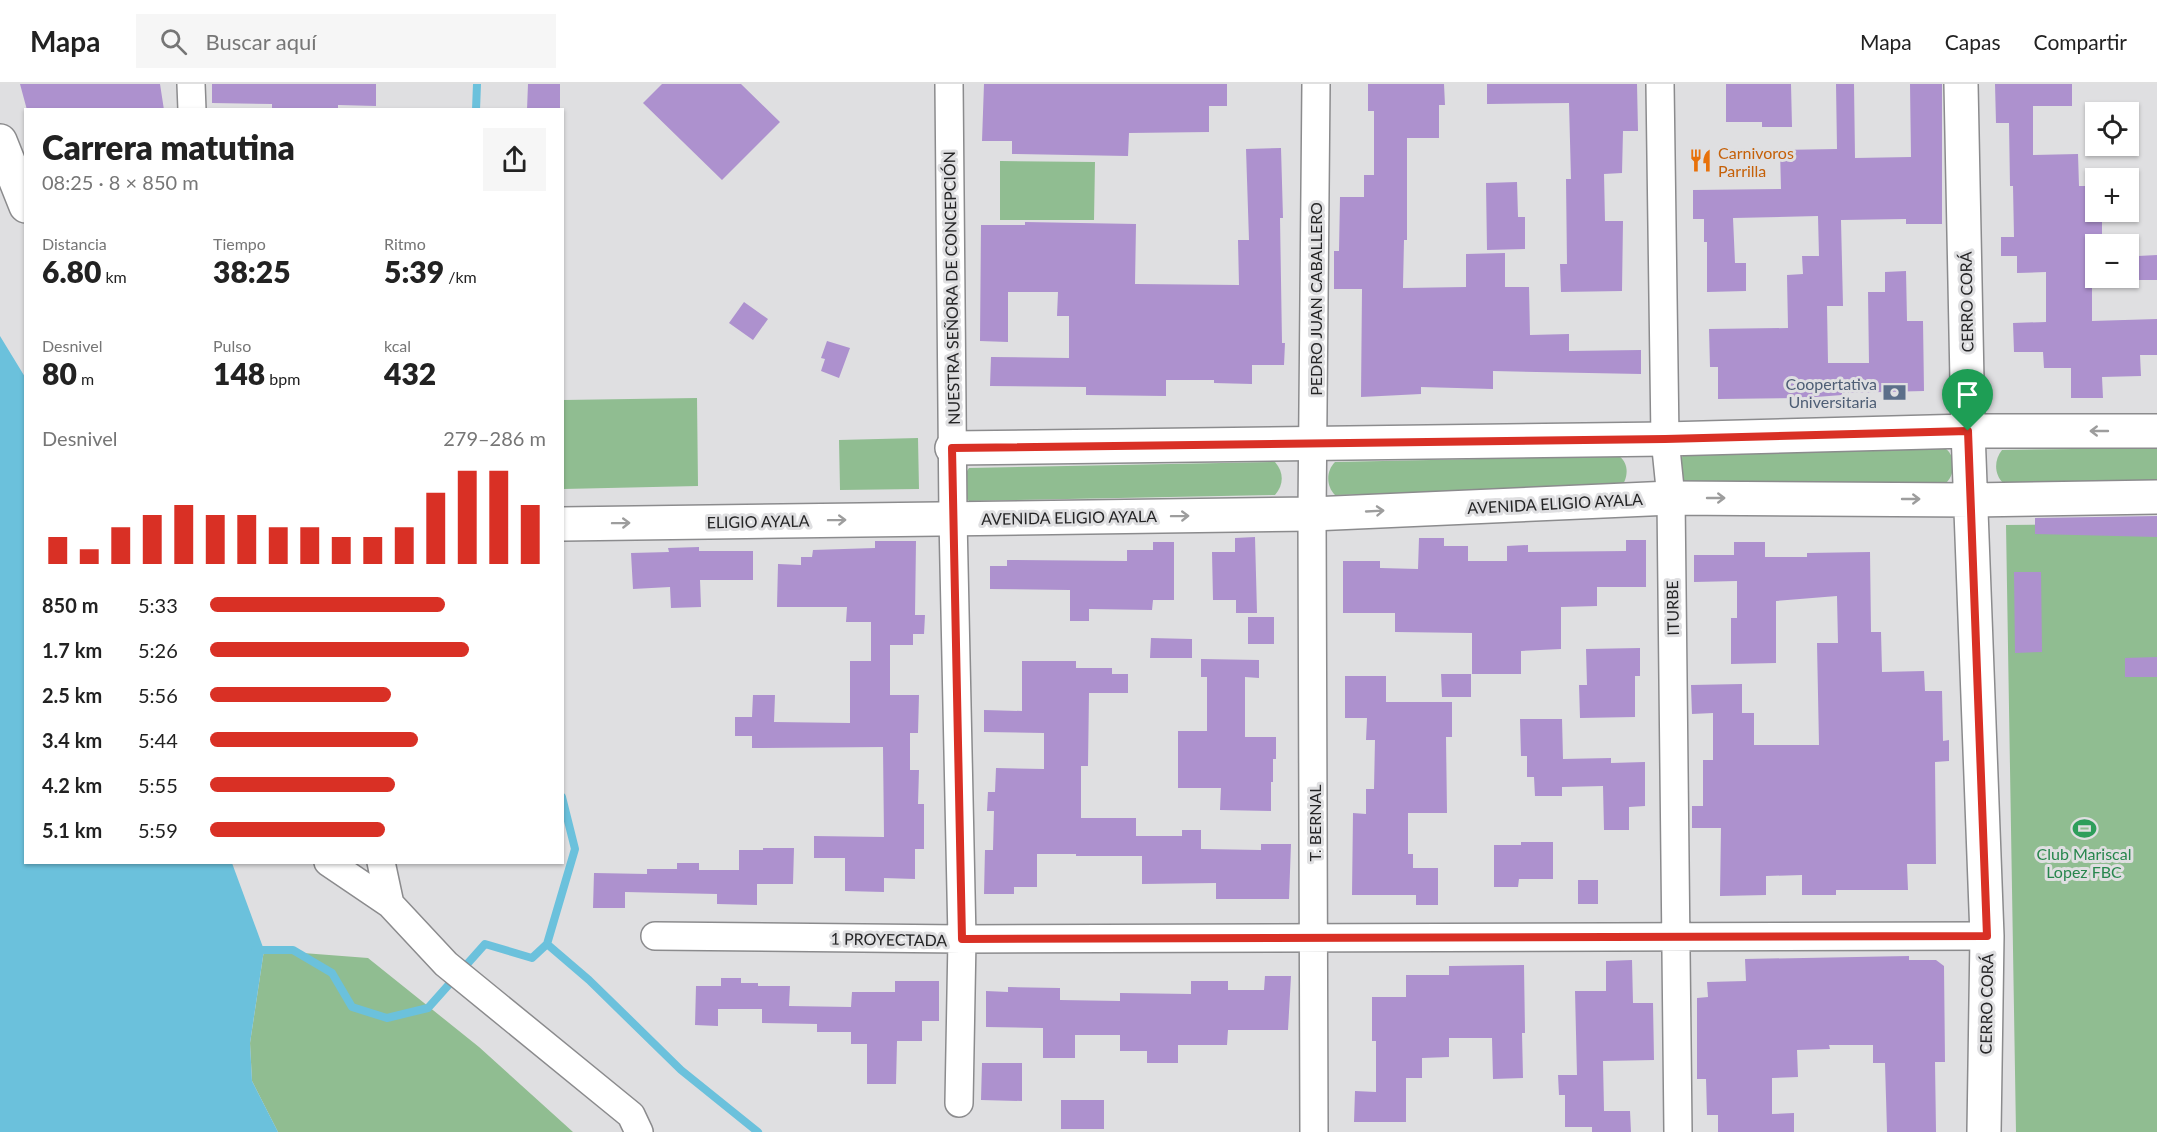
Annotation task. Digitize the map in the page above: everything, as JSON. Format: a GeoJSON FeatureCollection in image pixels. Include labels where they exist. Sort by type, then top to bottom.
{"type":"FeatureCollection","features":[{"type":"Feature","properties":{"kind":"street"},"geometry":{"type":"LineString","coordinates":[[192,84],[192,108]]}},
{"type":"Feature","properties":{"kind":"street","name":"NUESTRA SEÑORA DE CONCEPCIÓN"},"geometry":{"type":"LineString","coordinates":[[949,84],[953,518],[962,939],[960,1103]]}},
{"type":"Feature","properties":{"kind":"street","name":"PEDRO JUAN CABALLERO"},"geometry":{"type":"LineString","coordinates":[[1312,514],[1316,84]]}},
{"type":"Feature","properties":{"kind":"street","name":"ITURBE"},"geometry":{"type":"LineString","coordinates":[[1660,84],[1665,439],[1671,498],[1678,1132]]}},
{"type":"Feature","properties":{"kind":"street","name":"CERRO CORÁ"},"geometry":{"type":"LineString","coordinates":[[1961,84],[1968,431],[1987,936],[1984,1132]]}},
{"type":"Feature","properties":{"kind":"street"},"geometry":{"type":"LineString","coordinates":[[0,141],[24,201]]}},
{"type":"Feature","properties":{"kind":"street"},"geometry":{"type":"LineString","coordinates":[[952,448],[1665,439],[1968,431],[2157,431]]}},
{"type":"Feature","properties":{"kind":"street","name":"AVENIDA ELIGIO AYALA"},"geometry":{"type":"LineString","coordinates":[[953,518],[1312,514],[1671,498],[1972,500],[2157,497]]}},
{"type":"Feature","properties":{"kind":"street","name":"T. BERNAL"},"geometry":{"type":"LineString","coordinates":[[1312,514],[1314,1132]]}},
{"type":"Feature","properties":{"kind":"street","name":"ELIGIO AYALA"},"geometry":{"type":"LineString","coordinates":[[564,524],[953,518]]}},
{"type":"Feature","properties":{"kind":"street"},"geometry":{"type":"LineString","coordinates":[[331,864],[390,904],[446,964],[631,1115],[639,1132]]}},
{"type":"Feature","properties":{"kind":"street"},"geometry":{"type":"LineString","coordinates":[[381,864],[390,904]]}},
{"type":"Feature","properties":{"kind":"street","name":"1 PROYECTADA"},"geometry":{"type":"LineString","coordinates":[[655,936],[1314,939],[1987,936]]}},
{"type":"Feature","properties":{"kind":"green space"},"geometry":{"type":"Polygon","coordinates":[[[1000,161],[1095,162],[1094,220],[1000,220],[1000,161]]]}},
{"type":"Feature","properties":{"kind":"green space"},"geometry":{"type":"Polygon","coordinates":[[[697,398],[698,486],[564,489],[564,400],[697,398]]]}},
{"type":"Feature","properties":{"kind":"green space"},"geometry":{"type":"Polygon","coordinates":[[[918,438],[919,489],[840,490],[839,440],[918,438]]]}},
{"type":"Feature","properties":{"kind":"green space"},"geometry":{"type":"Polygon","coordinates":[[[2157,448],[2157,481],[2003,483],[1996,467],[2002,450],[2157,448]]]}},
{"type":"Feature","properties":{"kind":"green space"},"geometry":{"type":"Polygon","coordinates":[[[1946,449],[1953,461],[1952,474],[1947,482],[1685,487],[1679,471],[1684,454],[1946,449]]]}},
{"type":"Feature","properties":{"kind":"green space"},"geometry":{"type":"Polygon","coordinates":[[[1619,456],[1625,463],[1627,472],[1620,489],[1335,495],[1328,478],[1335,462],[1619,456]]]}},
{"type":"Feature","properties":{"kind":"green space"},"geometry":{"type":"Polygon","coordinates":[[[1275,462],[1282,478],[1275,495],[969,501],[965,497],[963,477],[969,468],[1275,462]]]}},
{"type":"Feature","properties":{"kind":"green space","name":"Club Mariscal Lopez FBC"},"geometry":{"type":"Polygon","coordinates":[[[2157,523],[2157,1132],[2016,1132],[2006,525],[2157,523]]]}},
{"type":"Feature","properties":{"kind":"green space"},"geometry":{"type":"Polygon","coordinates":[[[264,950],[368,958],[479,1047],[573,1132],[278,1132],[252,1081],[250,1043],[264,950]]]}},
{"type":"Feature","properties":{"kind":"water"},"geometry":{"type":"Polygon","coordinates":[[[0,336],[24,375],[24,864],[232,864],[264,950],[250,1043],[252,1081],[278,1132],[0,1132],[0,336]]]}},
{"type":"Feature","properties":{"kind":"building"},"geometry":{"type":"Polygon","coordinates":[[[20,84],[160,84],[164,108],[26,108],[20,84]]]}},
{"type":"Feature","properties":{"kind":"building"},"geometry":{"type":"Polygon","coordinates":[[[212,84],[376,84],[376,106],[272,108],[272,104],[212,103],[212,84]]]}},
{"type":"Feature","properties":{"kind":"building"},"geometry":{"type":"Polygon","coordinates":[[[528,84],[560,84],[560,108],[527,108],[528,84]]]}},
{"type":"Feature","properties":{"kind":"building"},"geometry":{"type":"Polygon","coordinates":[[[662,84],[741,84],[780,122],[722,180],[643,103],[662,84]]]}},
{"type":"Feature","properties":{"kind":"building"},"geometry":{"type":"Polygon","coordinates":[[[984,84],[1227,84],[1227,106],[1209,106],[1209,132],[1129,133],[1128,156],[1012,154],[1012,141],[982,141],[984,84]]]}},
{"type":"Feature","properties":{"kind":"building"},"geometry":{"type":"Polygon","coordinates":[[[1368,84],[1444,84],[1445,105],[1439,105],[1439,138],[1407,138],[1407,240],[1404,240],[1403,288],[1466,287],[1466,254],[1505,253],[1505,287],[1529,287],[1530,335],[1569,334],[1569,351],[1641,350],[1641,374],[1493,371],[1493,389],[1421,387],[1421,394],[1361,397],[1362,289],[1334,289],[1334,251],[1339,251],[1340,197],[1364,197],[1364,175],[1374,175],[1374,111],[1368,111],[1368,84]]]}},
{"type":"Feature","properties":{"kind":"building"},"geometry":{"type":"Polygon","coordinates":[[[1487,84],[1637,84],[1638,131],[1623,131],[1622,173],[1604,174],[1605,221],[1623,221],[1622,291],[1561,292],[1560,264],[1567,264],[1566,179],[1571,179],[1569,103],[1487,104],[1487,84]]]}},
{"type":"Feature","properties":{"kind":"building"},"geometry":{"type":"Polygon","coordinates":[[[1726,84],[1791,84],[1792,127],[1762,127],[1762,122],[1726,122],[1726,84]]]}},
{"type":"Feature","properties":{"kind":"building"},"geometry":{"type":"Polygon","coordinates":[[[1836,84],[1854,84],[1855,158],[1911,157],[1910,84],[1942,84],[1942,224],[1906,224],[1906,219],[1841,220],[1843,306],[1827,306],[1828,363],[1869,363],[1868,292],[1885,292],[1885,272],[1906,271],[1907,321],[1923,321],[1924,391],[1842,393],[1842,395],[1803,398],[1718,399],[1718,367],[1710,367],[1709,329],[1788,328],[1787,275],[1803,274],[1802,256],[1819,256],[1818,216],[1733,218],[1735,263],[1746,263],[1746,291],[1707,292],[1707,242],[1704,242],[1704,219],[1693,219],[1693,190],[1781,189],[1780,150],[1837,149],[1836,84]]]}},
{"type":"Feature","properties":{"kind":"building"},"geometry":{"type":"Polygon","coordinates":[[[1995,84],[2072,84],[2072,106],[2033,106],[2033,155],[2078,154],[2079,186],[2085,186],[2085,222],[2102,222],[2102,234],[2085,234],[2085,288],[2092,288],[2092,321],[2157,319],[2157,355],[2140,355],[2141,376],[2102,377],[2103,398],[2071,398],[2071,368],[2044,368],[2043,352],[2014,352],[2013,323],[2046,322],[2046,272],[2017,273],[2017,256],[2001,256],[2001,237],[2014,237],[2013,186],[2010,186],[2009,123],[1996,123],[1995,84]]]}},
{"type":"Feature","properties":{"kind":"building"},"geometry":{"type":"Polygon","coordinates":[[[1281,148],[1283,218],[1280,218],[1284,365],[1252,365],[1252,384],[1214,383],[1214,380],[1166,380],[1166,396],[1086,395],[1086,387],[990,386],[991,357],[1069,358],[1069,316],[1057,316],[1058,292],[1008,292],[1008,342],[980,341],[981,225],[1025,225],[1025,222],[1136,224],[1135,284],[1239,285],[1238,240],[1249,240],[1246,149],[1281,148]]]}},
{"type":"Feature","properties":{"kind":"building"},"geometry":{"type":"Polygon","coordinates":[[[1517,182],[1518,217],[1525,217],[1525,249],[1487,250],[1486,183],[1517,182]]]}},
{"type":"Feature","properties":{"kind":"building"},"geometry":{"type":"Polygon","coordinates":[[[2157,255],[2157,280],[2139,280],[2139,256],[2157,255]]]}},
{"type":"Feature","properties":{"kind":"building"},"geometry":{"type":"Polygon","coordinates":[[[744,302],[768,319],[753,340],[729,323],[744,302]]]}},
{"type":"Feature","properties":{"kind":"building"},"geometry":{"type":"Polygon","coordinates":[[[827,341],[850,348],[839,378],[821,371],[825,359],[821,358],[827,341]]]}},
{"type":"Feature","properties":{"kind":"building"},"geometry":{"type":"Polygon","coordinates":[[[2157,516],[2157,537],[2035,534],[2035,518],[2157,516]]]}},
{"type":"Feature","properties":{"kind":"building"},"geometry":{"type":"Polygon","coordinates":[[[1255,537],[1257,613],[1236,613],[1236,600],[1213,600],[1212,552],[1235,552],[1235,538],[1255,537]]]}},
{"type":"Feature","properties":{"kind":"building"},"geometry":{"type":"Polygon","coordinates":[[[1419,538],[1444,538],[1444,546],[1468,546],[1468,561],[1507,561],[1507,546],[1528,545],[1528,552],[1626,551],[1626,540],[1646,540],[1646,587],[1597,587],[1597,606],[1561,607],[1561,649],[1521,651],[1521,674],[1472,674],[1472,633],[1395,632],[1395,613],[1343,613],[1343,561],[1380,561],[1380,568],[1418,569],[1419,538]]]}},
{"type":"Feature","properties":{"kind":"building"},"geometry":{"type":"Polygon","coordinates":[[[875,541],[916,541],[915,615],[925,615],[924,634],[913,634],[913,645],[890,645],[890,695],[919,695],[918,733],[910,733],[910,770],[919,770],[918,804],[924,804],[924,849],[915,849],[915,879],[884,878],[884,892],[845,891],[845,858],[814,858],[814,836],[884,837],[883,747],[752,748],[752,736],[735,736],[735,717],[752,717],[753,695],[775,695],[774,722],[850,723],[850,661],[871,661],[871,622],[846,622],[847,607],[777,607],[778,564],[801,565],[801,557],[812,557],[813,550],[875,548],[875,541]]]}},
{"type":"Feature","properties":{"kind":"building"},"geometry":{"type":"Polygon","coordinates":[[[1153,542],[1174,542],[1174,600],[1153,600],[1152,610],[1089,609],[1089,621],[1070,621],[1070,590],[990,589],[990,566],[1007,566],[1007,560],[1127,561],[1127,550],[1153,550],[1153,542]]]}},
{"type":"Feature","properties":{"kind":"building"},"geometry":{"type":"Polygon","coordinates":[[[1734,542],[1765,542],[1765,557],[1807,557],[1807,553],[1870,552],[1871,632],[1881,632],[1882,672],[1924,671],[1925,691],[1942,691],[1943,741],[1949,740],[1949,761],[1935,762],[1936,864],[1907,864],[1908,890],[1836,890],[1836,895],[1802,895],[1802,875],[1766,876],[1766,895],[1720,896],[1721,828],[1692,828],[1692,806],[1703,806],[1703,760],[1713,760],[1713,713],[1692,714],[1691,685],[1742,684],[1742,713],[1754,713],[1754,745],[1819,745],[1817,643],[1838,643],[1837,596],[1776,601],[1776,663],[1731,664],[1731,618],[1737,618],[1737,581],[1694,582],[1694,555],[1734,555],[1734,542]]]}},
{"type":"Feature","properties":{"kind":"building"},"geometry":{"type":"Polygon","coordinates":[[[699,547],[699,551],[753,551],[753,580],[700,580],[701,607],[671,608],[670,587],[633,589],[631,553],[669,552],[668,548],[699,547]]]}},
{"type":"Feature","properties":{"kind":"building"},"geometry":{"type":"Polygon","coordinates":[[[2014,572],[2041,572],[2042,652],[2015,653],[2014,572]]]}},
{"type":"Feature","properties":{"kind":"building"},"geometry":{"type":"Polygon","coordinates":[[[1248,617],[1274,617],[1274,644],[1248,644],[1248,617]]]}},
{"type":"Feature","properties":{"kind":"building"},"geometry":{"type":"Polygon","coordinates":[[[1151,638],[1192,639],[1192,658],[1150,658],[1151,638]]]}},
{"type":"Feature","properties":{"kind":"building"},"geometry":{"type":"Polygon","coordinates":[[[1640,648],[1640,676],[1635,676],[1635,717],[1580,718],[1579,685],[1587,685],[1586,649],[1640,648]]]}},
{"type":"Feature","properties":{"kind":"building"},"geometry":{"type":"Polygon","coordinates":[[[2157,657],[2157,677],[2125,677],[2125,658],[2157,657]]]}},
{"type":"Feature","properties":{"kind":"building"},"geometry":{"type":"Polygon","coordinates":[[[1201,659],[1259,660],[1259,678],[1245,677],[1245,737],[1276,737],[1276,759],[1273,759],[1273,782],[1271,782],[1271,811],[1220,810],[1221,788],[1178,788],[1178,731],[1207,731],[1207,677],[1201,677],[1201,659]]]}},
{"type":"Feature","properties":{"kind":"building"},"geometry":{"type":"Polygon","coordinates":[[[1022,661],[1076,661],[1076,668],[1112,668],[1112,674],[1128,674],[1128,693],[1089,693],[1088,766],[1081,766],[1081,818],[1136,818],[1136,836],[1182,836],[1182,830],[1201,830],[1201,849],[1261,850],[1261,844],[1291,844],[1289,899],[1216,899],[1216,883],[1142,884],[1142,856],[1076,856],[1076,854],[1037,854],[1037,887],[1014,887],[1014,894],[984,894],[985,850],[993,850],[994,811],[987,811],[988,792],[995,792],[996,768],[1044,769],[1044,733],[984,732],[984,710],[1022,711],[1022,661]]]}},
{"type":"Feature","properties":{"kind":"building"},"geometry":{"type":"Polygon","coordinates":[[[1441,674],[1471,674],[1471,697],[1442,697],[1441,674]]]}},
{"type":"Feature","properties":{"kind":"building"},"geometry":{"type":"Polygon","coordinates":[[[1345,676],[1386,676],[1386,702],[1452,702],[1452,737],[1446,737],[1447,813],[1408,813],[1408,854],[1413,854],[1413,868],[1438,868],[1438,905],[1416,905],[1416,895],[1352,895],[1353,813],[1366,814],[1366,789],[1374,789],[1375,740],[1366,740],[1367,718],[1345,718],[1345,676]]]}},
{"type":"Feature","properties":{"kind":"building"},"geometry":{"type":"Polygon","coordinates":[[[1520,719],[1562,719],[1563,759],[1611,758],[1611,763],[1645,762],[1645,806],[1629,807],[1629,830],[1604,830],[1603,786],[1562,787],[1562,796],[1535,796],[1534,777],[1527,777],[1527,756],[1521,756],[1520,719]]]}},
{"type":"Feature","properties":{"kind":"building"},"geometry":{"type":"Polygon","coordinates":[[[1521,842],[1553,842],[1553,879],[1519,879],[1518,887],[1494,887],[1494,845],[1521,845],[1521,842]]]}},
{"type":"Feature","properties":{"kind":"building"},"geometry":{"type":"Polygon","coordinates":[[[763,848],[794,848],[793,884],[757,884],[757,905],[717,904],[717,894],[625,892],[625,908],[593,908],[594,873],[647,874],[647,869],[677,869],[677,863],[699,863],[699,870],[739,870],[739,850],[763,850],[763,848]]]}},
{"type":"Feature","properties":{"kind":"building"},"geometry":{"type":"Polygon","coordinates":[[[1578,880],[1598,880],[1598,904],[1578,904],[1578,880]]]}},
{"type":"Feature","properties":{"kind":"building"},"geometry":{"type":"Polygon","coordinates":[[[1909,956],[1909,960],[1936,960],[1944,966],[1945,1062],[1935,1062],[1936,1132],[1887,1132],[1885,1063],[1873,1063],[1873,1045],[1829,1045],[1830,1049],[1797,1050],[1798,1077],[1772,1078],[1772,1114],[1794,1113],[1794,1132],[1718,1132],[1718,1115],[1707,1115],[1706,1079],[1697,1079],[1697,998],[1708,997],[1707,982],[1746,981],[1745,959],[1909,956]]]}},
{"type":"Feature","properties":{"kind":"building"},"geometry":{"type":"Polygon","coordinates":[[[1632,960],[1633,1003],[1653,1003],[1654,1060],[1603,1061],[1604,1111],[1630,1111],[1631,1132],[1592,1132],[1592,1127],[1565,1127],[1565,1095],[1559,1095],[1558,1075],[1577,1075],[1575,991],[1606,991],[1606,961],[1632,960]]]}},
{"type":"Feature","properties":{"kind":"building"},"geometry":{"type":"Polygon","coordinates":[[[1524,965],[1523,1078],[1493,1079],[1492,1038],[1449,1038],[1449,1057],[1422,1058],[1422,1078],[1406,1078],[1406,1122],[1354,1122],[1355,1091],[1376,1092],[1376,1041],[1372,1041],[1372,997],[1406,997],[1406,975],[1449,975],[1449,966],[1524,965]]]}},
{"type":"Feature","properties":{"kind":"building"},"geometry":{"type":"Polygon","coordinates":[[[1265,976],[1291,976],[1288,1030],[1228,1030],[1227,1045],[1178,1045],[1178,1063],[1147,1063],[1147,1051],[1120,1051],[1120,1035],[1075,1035],[1075,1058],[1043,1058],[1043,1028],[986,1027],[986,991],[1008,992],[1008,987],[1060,988],[1060,1000],[1120,1001],[1120,993],[1191,994],[1191,981],[1228,981],[1228,990],[1264,990],[1265,976]]]}},
{"type":"Feature","properties":{"kind":"building"},"geometry":{"type":"Polygon","coordinates":[[[721,978],[741,978],[741,983],[758,983],[758,986],[790,986],[789,1006],[851,1007],[852,992],[895,992],[895,981],[939,981],[939,1021],[922,1021],[922,1041],[897,1041],[896,1084],[867,1084],[867,1044],[851,1044],[851,1032],[817,1032],[817,1024],[762,1023],[762,1009],[718,1009],[718,1026],[695,1025],[696,986],[721,986],[721,978]]]}},
{"type":"Feature","properties":{"kind":"building"},"geometry":{"type":"Polygon","coordinates":[[[982,1063],[1022,1063],[1022,1101],[981,1100],[982,1063]]]}},
{"type":"Feature","properties":{"kind":"building"},"geometry":{"type":"Polygon","coordinates":[[[1061,1100],[1104,1100],[1104,1129],[1061,1129],[1061,1100]]]}},
{"type":"Feature","properties":{"kind":"waterway"},"geometry":{"type":"LineString","coordinates":[[476,108],[477,84]]}},
{"type":"Feature","properties":{"kind":"waterway"},"geometry":{"type":"LineString","coordinates":[[255,950],[293,950],[332,973],[352,1007],[387,1018],[428,1008],[485,944],[532,958],[547,944],[575,849],[564,805]]}},
{"type":"Feature","properties":{"kind":"waterway"},"geometry":{"type":"LineString","coordinates":[[547,944],[589,980],[681,1070],[758,1132]]}},
{"type":"Feature","properties":{"kind":"place","name":"Carnivoros Parrilla"},"geometry":{"type":"Point","coordinates":[1700,161]}},
{"type":"Feature","properties":{"kind":"place","name":"Coopertativa Universitaria"},"geometry":{"type":"Point","coordinates":[1895,392]}},
{"type":"Feature","properties":{"kind":"place","name":"Club Mariscal Lopez FBC"},"geometry":{"type":"Point","coordinates":[2084,828]}},
{"type":"Feature","properties":{"kind":"route"},"geometry":{"type":"LineString","coordinates":[[1968,431],[1987,936],[962,939],[952,448],[1665,439],[1968,431]]}}]}
